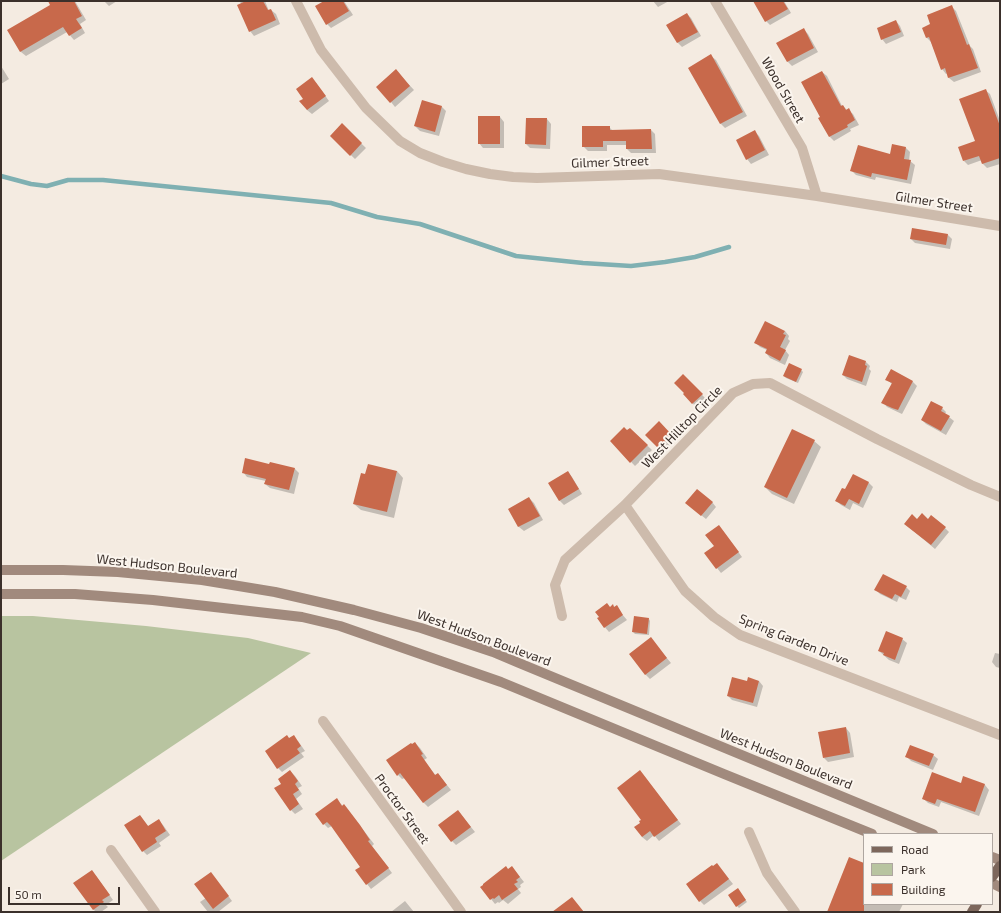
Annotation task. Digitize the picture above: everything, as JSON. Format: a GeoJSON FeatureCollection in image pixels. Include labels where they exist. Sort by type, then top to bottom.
{"type":"FeatureCollection","features":[{"type":"Feature","properties":{"kind":"main road","name":"West Hudson Boulevard"},"geometry":{"type":"LineString","coordinates":[[1,570],[118,572],[202,580],[275,592],[354,610],[421,628],[493,652],[931,833]]}},
{"type":"Feature","properties":{"kind":"main road"},"geometry":{"type":"LineString","coordinates":[[1,594],[75,594],[153,600],[302,617],[340,626],[501,682],[870,833]]}},
{"type":"Feature","properties":{"kind":"main road"},"geometry":{"type":"LineString","coordinates":[[993,876],[1000,866]]}},
{"type":"Feature","properties":{"kind":"street","name":"Gilmer Street"},"geometry":{"type":"LineString","coordinates":[[296,1],[321,50],[366,108],[400,141],[420,153],[437,160],[466,169],[513,177],[537,178],[659,174],[817,196],[1000,226]]}},
{"type":"Feature","properties":{"kind":"street","name":"Wood Street"},"geometry":{"type":"LineString","coordinates":[[716,1],[802,148],[817,196]]}},
{"type":"Feature","properties":{"kind":"street","name":"West Hilltop Circle"},"geometry":{"type":"LineString","coordinates":[[562,616],[555,585],[565,560],[625,505],[733,393],[753,384],[770,383],[877,439],[971,485],[1000,497]]}},
{"type":"Feature","properties":{"kind":"street","name":"Spring Garden Drive"},"geometry":{"type":"LineString","coordinates":[[625,505],[685,591],[714,617],[740,635],[1000,735]]}},
{"type":"Feature","properties":{"kind":"street","name":"Proctor Street"},"geometry":{"type":"LineString","coordinates":[[323,721],[461,912]]}},
{"type":"Feature","properties":{"kind":"street"},"geometry":{"type":"LineString","coordinates":[[749,832],[767,873],[795,912]]}},
{"type":"Feature","properties":{"kind":"street"},"geometry":{"type":"LineString","coordinates":[[111,850],[156,912]]}},
{"type":"Feature","properties":{"kind":"green space"},"geometry":{"type":"Polygon","coordinates":[[[1,616],[33,616],[146,626],[248,638],[311,653],[1,861],[1,616]]]}},
{"type":"Feature","properties":{"kind":"building"},"geometry":{"type":"Polygon","coordinates":[[[48,1],[74,1],[82,16],[76,19],[82,28],[69,36],[63,27],[20,52],[7,30],[50,5],[48,1]]]}},
{"type":"Feature","properties":{"kind":"building"},"geometry":{"type":"Polygon","coordinates":[[[246,1],[263,1],[268,10],[271,9],[276,20],[249,32],[237,5],[246,1]]]}},
{"type":"Feature","properties":{"kind":"building"},"geometry":{"type":"Polygon","coordinates":[[[324,1],[343,1],[349,11],[326,25],[315,6],[324,1]]]}},
{"type":"Feature","properties":{"kind":"building"},"geometry":{"type":"Polygon","coordinates":[[[753,1],[783,1],[788,9],[765,22],[753,1]]]}},
{"type":"Feature","properties":{"kind":"building"},"geometry":{"type":"Polygon","coordinates":[[[952,5],[967,45],[969,44],[978,68],[948,78],[945,68],[941,70],[929,37],[926,38],[922,28],[930,24],[927,15],[952,5]]]}},
{"type":"Feature","properties":{"kind":"building"},"geometry":{"type":"Polygon","coordinates":[[[687,13],[698,32],[677,43],[666,25],[687,13]]]}},
{"type":"Feature","properties":{"kind":"building"},"geometry":{"type":"Polygon","coordinates":[[[896,20],[901,32],[881,40],[877,28],[896,20]]]}},
{"type":"Feature","properties":{"kind":"building"},"geometry":{"type":"Polygon","coordinates":[[[804,28],[814,48],[787,62],[776,43],[804,28]]]}},
{"type":"Feature","properties":{"kind":"building"},"geometry":{"type":"Polygon","coordinates":[[[711,54],[743,112],[720,124],[688,68],[711,54]]]}},
{"type":"Feature","properties":{"kind":"building"},"geometry":{"type":"Polygon","coordinates":[[[396,69],[410,86],[390,103],[376,87],[396,69]]]}},
{"type":"Feature","properties":{"kind":"building"},"geometry":{"type":"Polygon","coordinates":[[[822,71],[841,106],[843,105],[846,110],[849,108],[855,120],[847,125],[848,127],[829,137],[801,82],[822,71]]]}},
{"type":"Feature","properties":{"kind":"building"},"geometry":{"type":"Polygon","coordinates":[[[312,77],[326,96],[307,110],[299,101],[303,99],[296,89],[312,77]]]}},
{"type":"Feature","properties":{"kind":"building"},"geometry":{"type":"Polygon","coordinates":[[[986,89],[1000,126],[1000,158],[982,164],[979,156],[963,161],[958,147],[975,141],[959,99],[986,89]]]}},
{"type":"Feature","properties":{"kind":"building"},"geometry":{"type":"Polygon","coordinates":[[[422,100],[442,106],[435,132],[414,126],[422,100]]]}},
{"type":"Feature","properties":{"kind":"building"},"geometry":{"type":"Polygon","coordinates":[[[478,116],[500,116],[500,144],[478,144],[478,116]]]}},
{"type":"Feature","properties":{"kind":"building"},"geometry":{"type":"Polygon","coordinates":[[[526,118],[547,118],[546,145],[525,144],[526,118]]]}},
{"type":"Feature","properties":{"kind":"building"},"geometry":{"type":"Polygon","coordinates":[[[342,123],[362,143],[350,156],[330,136],[342,123]]]}},
{"type":"Feature","properties":{"kind":"building"},"geometry":{"type":"Polygon","coordinates":[[[582,126],[610,126],[610,130],[651,129],[652,149],[626,149],[626,141],[603,141],[603,147],[582,147],[582,126]]]}},
{"type":"Feature","properties":{"kind":"building"},"geometry":{"type":"Polygon","coordinates":[[[755,130],[765,150],[746,160],[736,140],[755,130]]]}},
{"type":"Feature","properties":{"kind":"building"},"geometry":{"type":"Polygon","coordinates":[[[892,144],[906,147],[904,159],[911,160],[907,180],[872,173],[871,177],[850,171],[858,145],[890,154],[892,144]]]}},
{"type":"Feature","properties":{"kind":"building"},"geometry":{"type":"Polygon","coordinates":[[[912,228],[948,234],[946,245],[910,239],[912,228]]]}},
{"type":"Feature","properties":{"kind":"building"},"geometry":{"type":"Polygon","coordinates":[[[765,321],[785,331],[783,334],[786,335],[780,347],[786,350],[780,361],[765,353],[767,349],[754,343],[765,321]]]}},
{"type":"Feature","properties":{"kind":"building"},"geometry":{"type":"Polygon","coordinates":[[[849,355],[866,361],[865,365],[867,366],[862,382],[842,375],[849,355]]]}},
{"type":"Feature","properties":{"kind":"building"},"geometry":{"type":"Polygon","coordinates":[[[789,363],[802,369],[796,382],[783,376],[789,363]]]}},
{"type":"Feature","properties":{"kind":"building"},"geometry":{"type":"Polygon","coordinates":[[[891,369],[913,381],[898,410],[881,403],[892,383],[885,380],[891,369]]]}},
{"type":"Feature","properties":{"kind":"building"},"geometry":{"type":"Polygon","coordinates":[[[683,374],[703,394],[692,404],[674,383],[683,374]]]}},
{"type":"Feature","properties":{"kind":"building"},"geometry":{"type":"Polygon","coordinates":[[[931,401],[943,407],[941,411],[950,416],[941,431],[921,420],[931,401]]]}},
{"type":"Feature","properties":{"kind":"building"},"geometry":{"type":"Polygon","coordinates":[[[659,421],[672,435],[658,448],[645,435],[659,421]]]}},
{"type":"Feature","properties":{"kind":"building"},"geometry":{"type":"Polygon","coordinates":[[[624,427],[627,430],[630,428],[648,445],[630,463],[610,441],[624,427]]]}},
{"type":"Feature","properties":{"kind":"building"},"geometry":{"type":"Polygon","coordinates":[[[792,429],[815,440],[787,498],[764,487],[792,429]]]}},
{"type":"Feature","properties":{"kind":"building"},"geometry":{"type":"Polygon","coordinates":[[[245,458],[295,468],[289,490],[264,484],[266,479],[242,473],[245,458]]]}},
{"type":"Feature","properties":{"kind":"building"},"geometry":{"type":"Polygon","coordinates":[[[368,464],[397,471],[387,512],[353,504],[361,473],[365,474],[368,464]]]}},
{"type":"Feature","properties":{"kind":"building"},"geometry":{"type":"Polygon","coordinates":[[[568,471],[579,489],[559,501],[548,483],[568,471]]]}},
{"type":"Feature","properties":{"kind":"building"},"geometry":{"type":"Polygon","coordinates":[[[853,474],[869,482],[859,504],[849,499],[845,506],[835,501],[842,488],[845,489],[853,474]]]}},
{"type":"Feature","properties":{"kind":"building"},"geometry":{"type":"Polygon","coordinates":[[[697,489],[713,502],[701,516],[685,503],[697,489]]]}},
{"type":"Feature","properties":{"kind":"building"},"geometry":{"type":"Polygon","coordinates":[[[529,497],[540,516],[518,527],[508,509],[529,497]]]}},
{"type":"Feature","properties":{"kind":"building"},"geometry":{"type":"Polygon","coordinates":[[[922,513],[928,519],[931,515],[946,527],[931,545],[904,524],[912,514],[917,519],[922,513]]]}},
{"type":"Feature","properties":{"kind":"building"},"geometry":{"type":"Polygon","coordinates":[[[719,525],[739,552],[716,569],[704,553],[714,546],[705,535],[719,525]]]}},
{"type":"Feature","properties":{"kind":"building"},"geometry":{"type":"Polygon","coordinates":[[[883,574],[907,586],[901,597],[895,594],[892,599],[874,590],[883,574]]]}},
{"type":"Feature","properties":{"kind":"building"},"geometry":{"type":"Polygon","coordinates":[[[607,603],[610,607],[613,604],[614,607],[617,605],[623,615],[604,628],[595,612],[607,603]]]}},
{"type":"Feature","properties":{"kind":"building"},"geometry":{"type":"Polygon","coordinates":[[[634,616],[649,618],[647,634],[632,632],[634,616]]]}},
{"type":"Feature","properties":{"kind":"building"},"geometry":{"type":"Polygon","coordinates":[[[886,631],[903,638],[895,660],[878,651],[886,631]]]}},
{"type":"Feature","properties":{"kind":"building"},"geometry":{"type":"Polygon","coordinates":[[[651,637],[667,658],[645,675],[629,654],[651,637]]]}},
{"type":"Feature","properties":{"kind":"building"},"geometry":{"type":"Polygon","coordinates":[[[732,677],[747,681],[748,677],[759,681],[753,703],[727,696],[732,677]]]}},
{"type":"Feature","properties":{"kind":"building"},"geometry":{"type":"Polygon","coordinates":[[[846,727],[850,753],[823,758],[818,732],[846,727]]]}},
{"type":"Feature","properties":{"kind":"building"},"geometry":{"type":"Polygon","coordinates":[[[287,735],[289,738],[294,735],[301,746],[297,749],[300,753],[277,769],[265,751],[287,735]]]}},
{"type":"Feature","properties":{"kind":"building"},"geometry":{"type":"Polygon","coordinates":[[[415,742],[423,754],[421,755],[435,775],[438,773],[447,785],[423,803],[400,773],[397,776],[386,760],[411,743],[412,744],[415,742]]]}},
{"type":"Feature","properties":{"kind":"building"},"geometry":{"type":"Polygon","coordinates":[[[910,745],[934,754],[929,766],[905,757],[910,745]]]}},
{"type":"Feature","properties":{"kind":"building"},"geometry":{"type":"Polygon","coordinates":[[[290,770],[298,781],[295,784],[299,790],[293,794],[299,804],[290,811],[274,788],[281,784],[278,779],[290,770]]]}},
{"type":"Feature","properties":{"kind":"building"},"geometry":{"type":"Polygon","coordinates":[[[640,770],[678,820],[654,837],[650,831],[642,837],[634,827],[640,823],[639,821],[641,820],[617,788],[640,770]]]}},
{"type":"Feature","properties":{"kind":"building"},"geometry":{"type":"Polygon","coordinates":[[[932,772],[961,783],[963,776],[985,784],[975,812],[937,799],[935,804],[922,799],[932,772]]]}},
{"type":"Feature","properties":{"kind":"building"},"geometry":{"type":"Polygon","coordinates":[[[337,798],[342,806],[344,804],[360,825],[370,840],[368,841],[389,868],[366,885],[355,870],[360,867],[331,826],[327,822],[323,825],[315,814],[337,798]]]}},
{"type":"Feature","properties":{"kind":"building"},"geometry":{"type":"Polygon","coordinates":[[[458,810],[471,827],[451,842],[438,825],[458,810]]]}},
{"type":"Feature","properties":{"kind":"building"},"geometry":{"type":"Polygon","coordinates":[[[140,815],[148,826],[159,819],[166,831],[155,838],[157,842],[142,852],[124,825],[140,815]]]}},
{"type":"Feature","properties":{"kind":"building"},"geometry":{"type":"Polygon","coordinates":[[[849,857],[863,863],[864,912],[827,912],[849,857]]]}},
{"type":"Feature","properties":{"kind":"building"},"geometry":{"type":"Polygon","coordinates":[[[717,863],[729,879],[699,902],[686,884],[717,863]]]}},
{"type":"Feature","properties":{"kind":"building"},"geometry":{"type":"Polygon","coordinates":[[[506,866],[508,869],[512,866],[520,877],[516,880],[518,882],[514,884],[518,889],[502,900],[499,895],[490,900],[480,887],[506,866]]]}},
{"type":"Feature","properties":{"kind":"building"},"geometry":{"type":"Polygon","coordinates":[[[92,870],[110,895],[102,900],[104,902],[93,910],[73,883],[92,870]]]}},
{"type":"Feature","properties":{"kind":"building"},"geometry":{"type":"Polygon","coordinates":[[[211,872],[229,896],[213,909],[194,884],[211,872]]]}},
{"type":"Feature","properties":{"kind":"building"},"geometry":{"type":"Polygon","coordinates":[[[738,888],[746,900],[736,907],[728,895],[738,888]]]}},
{"type":"Feature","properties":{"kind":"building"},"geometry":{"type":"Polygon","coordinates":[[[572,897],[584,912],[552,912],[572,897]]]}},
{"type":"Feature","properties":{"kind":"waterway"},"geometry":{"type":"LineString","coordinates":[[1,176],[31,184],[47,186],[68,180],[103,180],[331,203],[377,217],[420,224],[516,256],[583,263],[631,266],[695,257],[729,247]]}}]}
